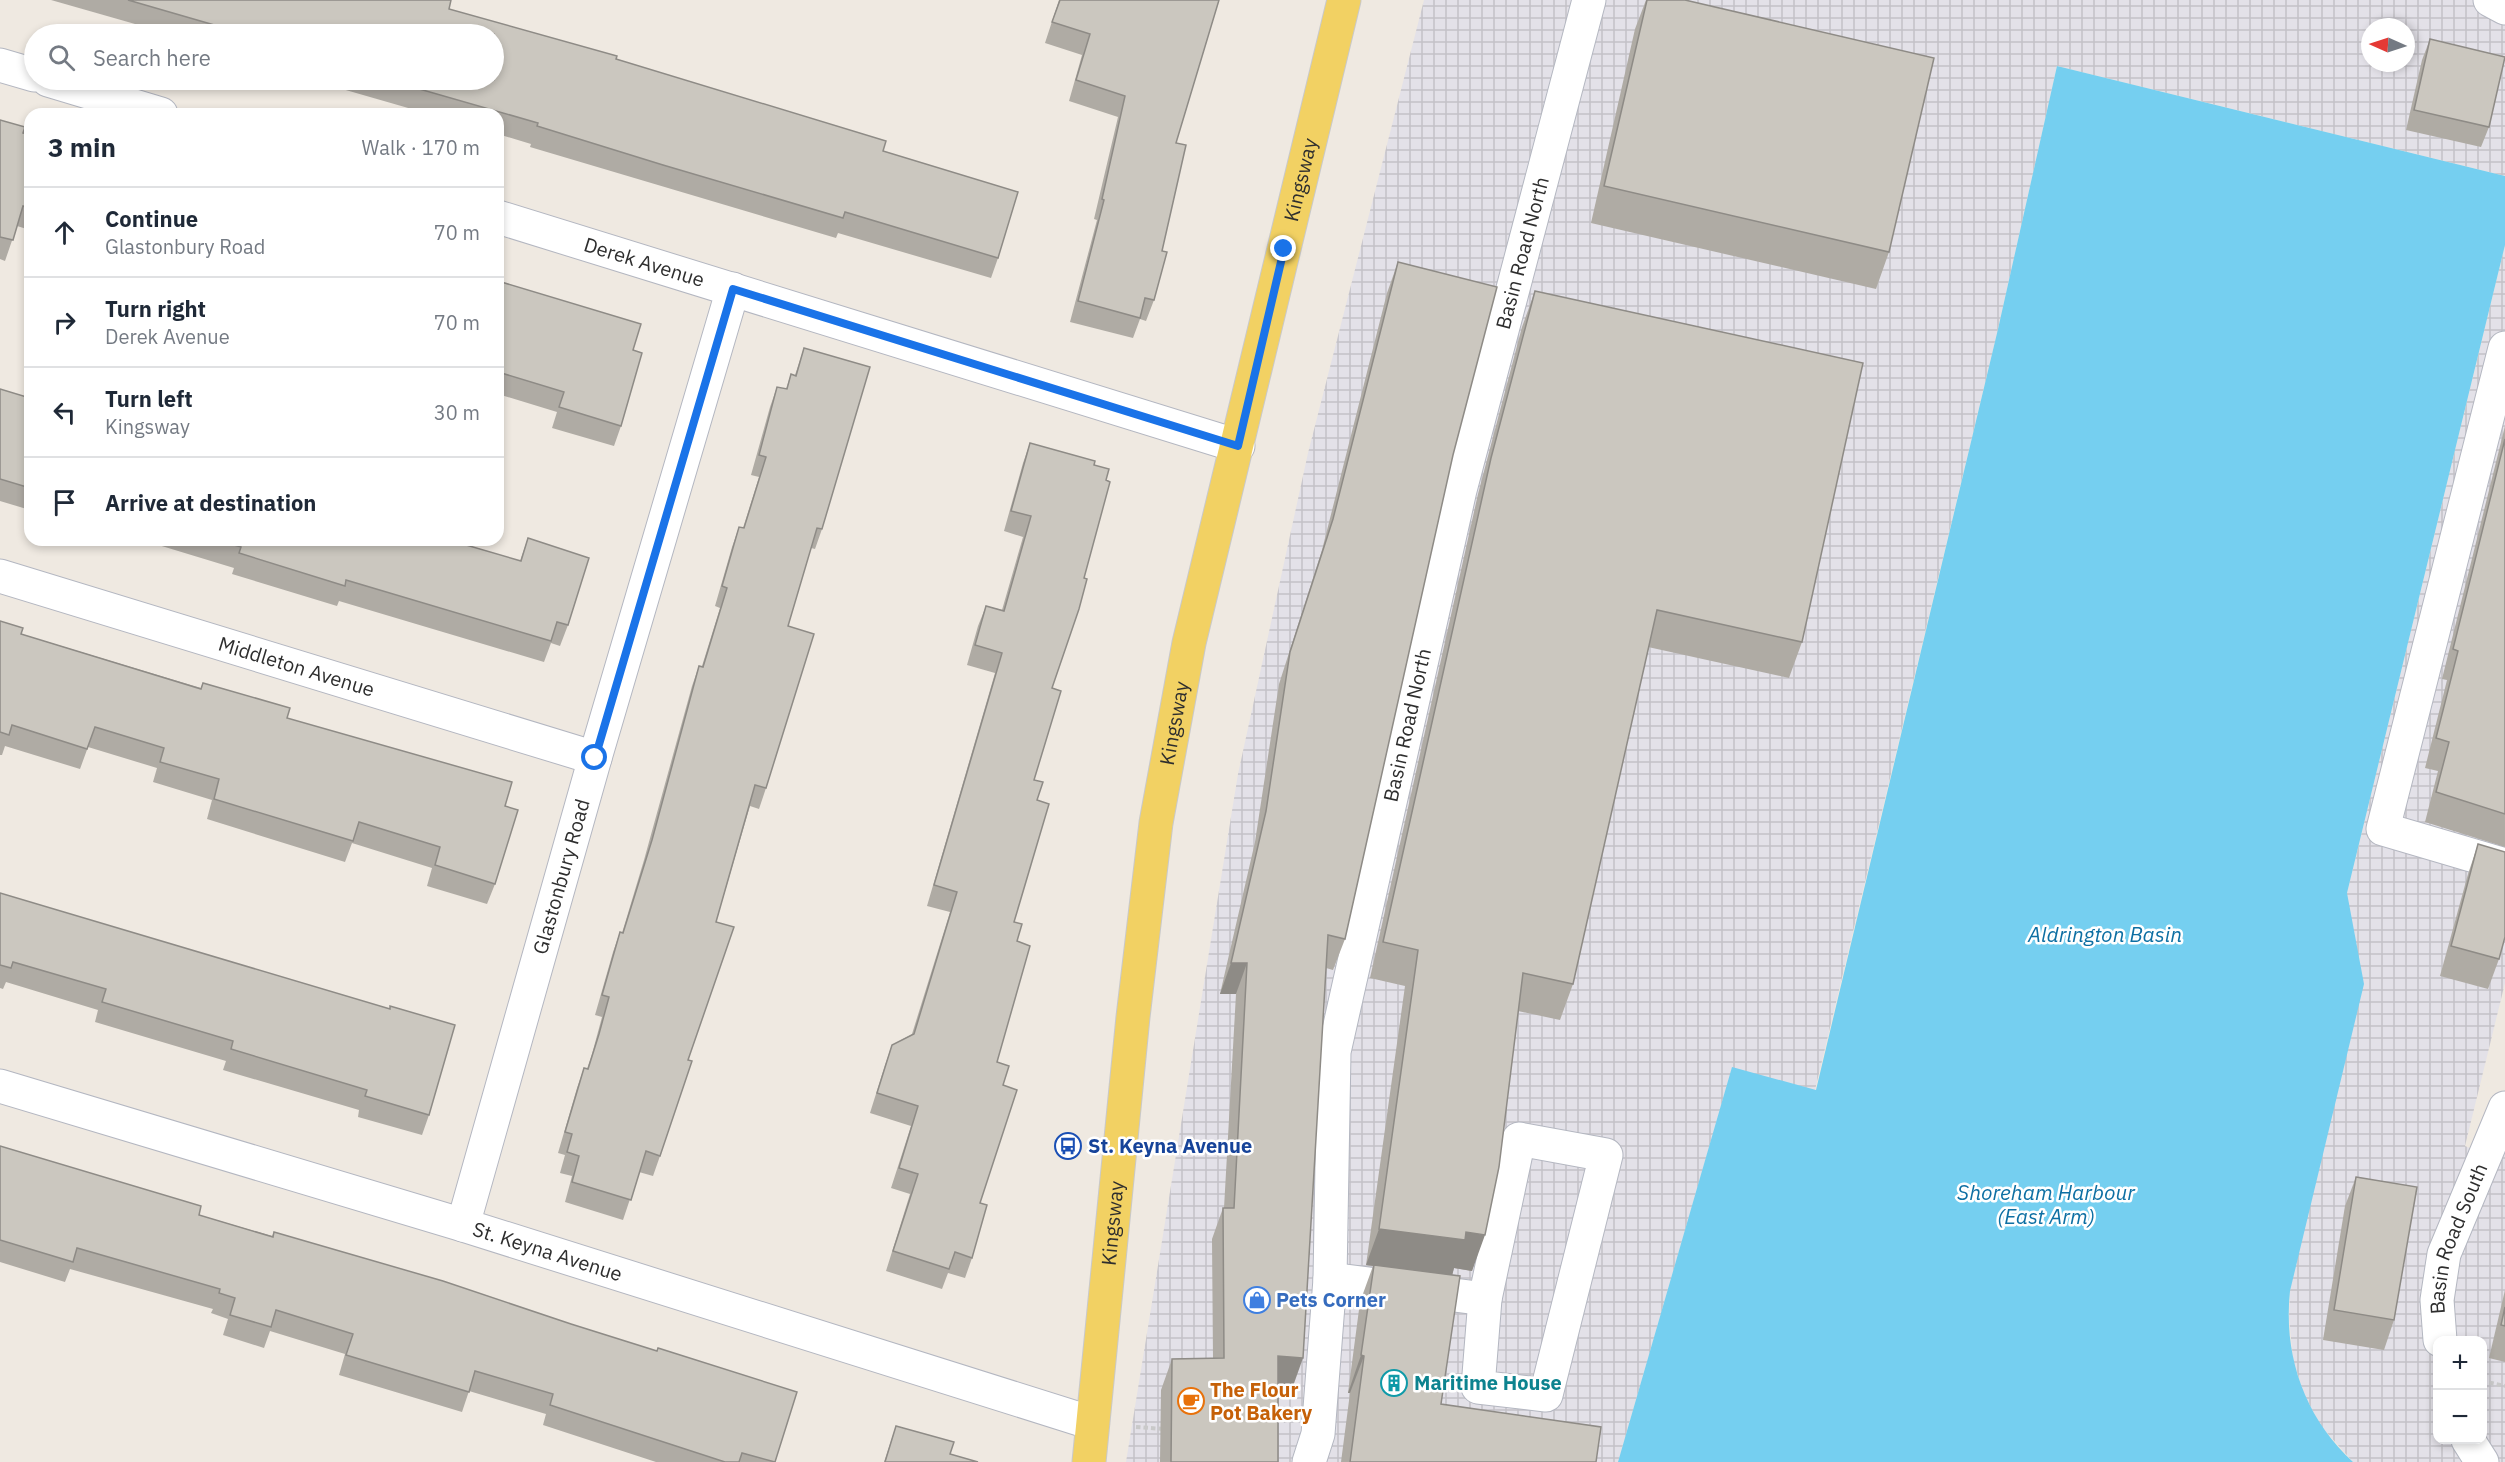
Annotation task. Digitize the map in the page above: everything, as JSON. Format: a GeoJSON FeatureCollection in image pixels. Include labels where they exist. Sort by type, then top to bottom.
{"type":"FeatureCollection","features":[{"type":"Feature","properties":{"kind":"main road","name":"Kingsway"},"geometry":{"type":"LineString","coordinates":[[1089,1462],[1135,1006],[1156,823],[1189,643],[1344,0]]}},
{"type":"Feature","properties":{"kind":"street","name":"Basin Road North"},"geometry":{"type":"LineString","coordinates":[[1309,1462],[1318,1434],[1330,1279],[1334,1052],[1460,490],[1589,0]]}},
{"type":"Feature","properties":{"kind":"street"},"geometry":{"type":"LineString","coordinates":[[2490,0],[2505,9]]}},
{"type":"Feature","properties":{"kind":"street"},"geometry":{"type":"LineString","coordinates":[[0,65],[24,72]]}},
{"type":"Feature","properties":{"kind":"street"},"geometry":{"type":"LineString","coordinates":[[81,90],[141,108]]}},
{"type":"Feature","properties":{"kind":"street","name":"Derek Avenue"},"geometry":{"type":"LineString","coordinates":[[504,219],[1238,446]]}},
{"type":"Feature","properties":{"kind":"street","name":"Glastonbury Road"},"geometry":{"type":"LineString","coordinates":[[463,1225],[595,758],[733,289]]}},
{"type":"Feature","properties":{"kind":"street"},"geometry":{"type":"LineString","coordinates":[[2505,348],[2383,829],[2505,865]]}},
{"type":"Feature","properties":{"kind":"street","name":"Middleton Avenue"},"geometry":{"type":"LineString","coordinates":[[0,576],[595,758]]}},
{"type":"Feature","properties":{"kind":"street","name":"St. Keyna Avenue"},"geometry":{"type":"LineString","coordinates":[[0,1086],[463,1225],[1092,1423]]}},
{"type":"Feature","properties":{"kind":"street","name":"Basin Road South"},"geometry":{"type":"LineString","coordinates":[[2440,1336],[2437,1300],[2444,1254],[2505,1108]]}},
{"type":"Feature","properties":{"kind":"street"},"geometry":{"type":"LineString","coordinates":[[1519,1139],[1606,1155],[1546,1395],[1478,1387],[1485,1299],[1519,1139]]}},
{"type":"Feature","properties":{"kind":"street"},"geometry":{"type":"LineString","coordinates":[[1330,1279],[1485,1299]]}},
{"type":"Feature","properties":{"kind":"street"},"geometry":{"type":"LineString","coordinates":[[2471,1444],[2482,1462]]}},
{"type":"Feature","properties":{"kind":"path"},"geometry":{"type":"LineString","coordinates":[[2487,1382],[2505,1386]]}},
{"type":"Feature","properties":{"kind":"path"},"geometry":{"type":"LineString","coordinates":[[1092,1423],[1172,1430]]}},
{"type":"Feature","properties":{"kind":"shaded area"},"geometry":{"type":"Polygon","coordinates":[[[1424,0],[2505,0],[2505,176],[2057,66],[1998,329],[1815,1090],[1732,1068],[1618,1462],[1126,1462],[1238,774],[1308,453],[1424,0]]]}},
{"type":"Feature","properties":{"kind":"shaded area"},"geometry":{"type":"Polygon","coordinates":[[[2505,245],[2505,983],[2465,1146],[2501,1162],[2505,1152],[2505,1462],[2353,1462],[2320,1425],[2303,1392],[2293,1359],[2289,1318],[2290,1291],[2347,893],[2505,245]]]}},
{"type":"Feature","properties":{"kind":"water","name":"Shoreham Harbour (East Arm)"},"geometry":{"type":"Polygon","coordinates":[[[2057,66],[2505,176],[2505,245],[2347,893],[2364,984],[2290,1291],[2290,1339],[2301,1384],[2322,1426],[2353,1462],[1618,1462],[1732,1067],[1816,1090],[1998,329],[2057,66]]]}},
{"type":"Feature","properties":{"kind":"building"},"geometry":{"type":"Polygon","coordinates":[[[128,0],[451,0],[449,9],[503,24],[211,24],[128,0]]]}},
{"type":"Feature","properties":{"kind":"building"},"geometry":{"type":"Polygon","coordinates":[[[1060,0],[1219,0],[1176,143],[1186,145],[1162,251],[1167,252],[1154,300],[1145,298],[1140,318],[1078,301],[1104,200],[1102,199],[1125,96],[1076,80],[1090,34],[1052,22],[1060,0]]]}},
{"type":"Feature","properties":{"kind":"building"},"geometry":{"type":"Polygon","coordinates":[[[1647,0],[1685,0],[1934,58],[1889,252],[1604,186],[1647,0]]]}},
{"type":"Feature","properties":{"kind":"building"},"geometry":{"type":"Polygon","coordinates":[[[504,24],[617,56],[616,59],[886,141],[883,151],[1018,192],[998,258],[845,212],[843,218],[537,126],[538,123],[504,113],[504,108],[486,108],[423,90],[504,90],[504,24]]]}},
{"type":"Feature","properties":{"kind":"building"},"geometry":{"type":"Polygon","coordinates":[[[2430,39],[2505,57],[2489,127],[2414,110],[2430,39]]]}},
{"type":"Feature","properties":{"kind":"building"},"geometry":{"type":"Polygon","coordinates":[[[0,120],[24,127],[24,206],[13,240],[0,237],[0,120]]]}},
{"type":"Feature","properties":{"kind":"building"},"geometry":{"type":"Polygon","coordinates":[[[1398,262],[1497,287],[1453,455],[1345,939],[1328,935],[1303,1358],[1278,1356],[1278,1462],[1171,1462],[1172,1359],[1224,1358],[1223,1208],[1234,1208],[1247,963],[1231,963],[1266,811],[1290,652],[1333,519],[1398,262]]]}},
{"type":"Feature","properties":{"kind":"building"},"geometry":{"type":"Polygon","coordinates":[[[504,283],[641,324],[633,350],[642,353],[621,426],[559,407],[564,392],[504,374],[504,283]]]}},
{"type":"Feature","properties":{"kind":"building"},"geometry":{"type":"Polygon","coordinates":[[[1535,291],[1863,363],[1802,642],[1657,610],[1573,984],[1523,973],[1499,1167],[1485,1235],[1466,1232],[1465,1240],[1379,1229],[1418,950],[1383,942],[1491,458],[1535,291]]]}},
{"type":"Feature","properties":{"kind":"building"},"geometry":{"type":"Polygon","coordinates":[[[804,348],[870,367],[822,529],[817,528],[788,626],[814,634],[766,788],[755,785],[716,922],[734,927],[688,1060],[692,1061],[660,1156],[646,1151],[631,1200],[572,1182],[579,1156],[567,1152],[572,1134],[565,1132],[584,1068],[588,1069],[599,1034],[609,997],[602,995],[620,932],[623,933],[652,840],[699,666],[703,667],[727,588],[722,586],[739,527],[744,528],[766,457],[759,455],[777,387],[787,389],[791,374],[796,376],[804,348]]]}},
{"type":"Feature","properties":{"kind":"building"},"geometry":{"type":"Polygon","coordinates":[[[0,389],[24,396],[24,486],[0,479],[0,389]]]}},
{"type":"Feature","properties":{"kind":"building"},"geometry":{"type":"Polygon","coordinates":[[[2505,439],[2505,814],[2436,792],[2449,742],[2436,738],[2458,651],[2453,649],[2505,439]]]}},
{"type":"Feature","properties":{"kind":"building"},"geometry":{"type":"Polygon","coordinates":[[[1030,443],[1095,461],[1094,465],[1109,469],[1106,480],[1110,482],[1084,578],[1087,579],[1079,609],[1052,688],[1061,691],[1034,780],[1043,782],[1037,800],[1049,804],[1014,922],[1022,924],[1017,941],[1030,946],[997,1062],[1009,1066],[1003,1085],[1017,1090],[980,1203],[987,1205],[972,1258],[955,1252],[949,1269],[893,1251],[918,1174],[899,1168],[918,1106],[877,1093],[892,1045],[914,1034],[957,892],[934,885],[1002,653],[975,645],[986,606],[1004,611],[1031,516],[1011,511],[1030,443]]]}},
{"type":"Feature","properties":{"kind":"building"},"geometry":{"type":"Polygon","coordinates":[[[528,538],[589,558],[568,625],[557,622],[551,641],[346,580],[345,586],[239,553],[241,547],[238,546],[470,546],[521,561],[528,538]]]}},
{"type":"Feature","properties":{"kind":"building"},"geometry":{"type":"Polygon","coordinates":[[[0,621],[23,628],[21,634],[201,689],[203,683],[290,708],[287,718],[512,782],[505,806],[518,810],[495,884],[435,865],[440,847],[359,822],[353,841],[214,799],[219,779],[160,762],[164,748],[95,727],[87,749],[12,725],[9,735],[0,732],[0,621]]]}},
{"type":"Feature","properties":{"kind":"building"},"geometry":{"type":"Polygon","coordinates":[[[2478,844],[2505,852],[2505,937],[2499,959],[2451,946],[2478,844]]]}},
{"type":"Feature","properties":{"kind":"building"},"geometry":{"type":"Polygon","coordinates":[[[0,893],[390,1009],[390,1006],[455,1025],[429,1115],[365,1096],[367,1090],[231,1049],[233,1041],[102,1002],[106,989],[13,962],[11,968],[0,965],[0,893]]]}},
{"type":"Feature","properties":{"kind":"building"},"geometry":{"type":"Polygon","coordinates":[[[0,1146],[201,1206],[199,1215],[273,1237],[274,1232],[443,1281],[657,1351],[658,1348],[797,1392],[775,1462],[742,1453],[739,1462],[725,1462],[550,1405],[553,1394],[475,1371],[469,1392],[346,1355],[353,1334],[276,1310],[271,1327],[230,1315],[235,1298],[219,1293],[220,1289],[77,1248],[73,1262],[0,1240],[0,1146]]]}},
{"type":"Feature","properties":{"kind":"building"},"geometry":{"type":"Polygon","coordinates":[[[2356,1177],[2417,1187],[2394,1320],[2334,1310],[2356,1177]]]}},
{"type":"Feature","properties":{"kind":"building"},"geometry":{"type":"Polygon","coordinates":[[[1374,1265],[1460,1276],[1441,1404],[1601,1427],[1596,1462],[1350,1462],[1364,1356],[1361,1355],[1374,1265]]]}},
{"type":"Feature","properties":{"kind":"building"},"geometry":{"type":"Polygon","coordinates":[[[2505,1307],[2505,1326],[2501,1325],[2505,1307]]]}},
{"type":"Feature","properties":{"kind":"building"},"geometry":{"type":"Polygon","coordinates":[[[896,1426],[954,1442],[950,1454],[978,1462],[885,1462],[896,1426]]]}},
{"type":"Feature","properties":{"kind":"place","name":"St. Keyna Avenue"},"geometry":{"type":"Point","coordinates":[1068,1146]}},
{"type":"Feature","properties":{"kind":"place","name":"Pets Corner"},"geometry":{"type":"Point","coordinates":[1257,1300]}},
{"type":"Feature","properties":{"kind":"place","name":"Maritime House"},"geometry":{"type":"Point","coordinates":[1394,1383]}},
{"type":"Feature","properties":{"kind":"place","name":"The Flour Pot Bakery"},"geometry":{"type":"Point","coordinates":[1191,1401]}},
{"type":"Feature","properties":{"kind":"route"},"geometry":{"type":"LineString","coordinates":[[595,758],[733,289],[1238,446],[1284,249]]}},
{"type":"Feature","properties":{"kind":"water label","name":"Aldrington Basin"},"geometry":{"type":"Point","coordinates":[2105,935]}}]}
